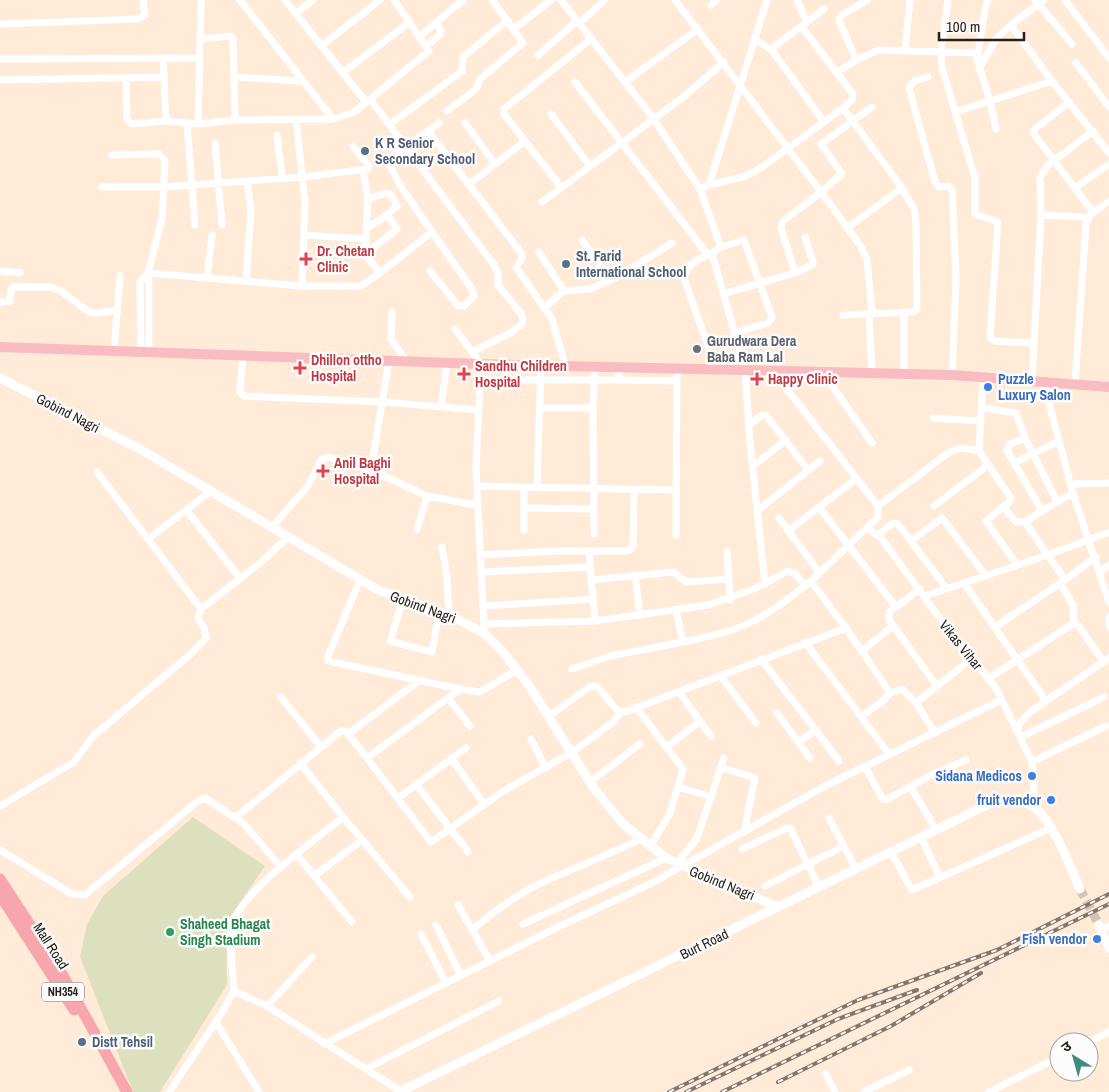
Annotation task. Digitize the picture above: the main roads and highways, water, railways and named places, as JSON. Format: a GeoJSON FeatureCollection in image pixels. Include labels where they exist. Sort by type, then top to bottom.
{"type":"FeatureCollection","features":[{"type":"Feature","properties":{"kind":"highway"},"geometry":{"type":"LineString","coordinates":[[0,879],[66,980],[127,1092]]}},
{"type":"Feature","properties":{"kind":"highway","name":"Mall Road"},"geometry":{"type":"LineString","coordinates":[[0,895],[73,1008],[120,1092]]}},
{"type":"Feature","properties":{"kind":"main road"},"geometry":{"type":"LineString","coordinates":[[0,347],[481,364],[772,370],[823,373],[904,373],[1038,380],[1109,387]]}},
{"type":"Feature","properties":{"kind":"tunnel"},"geometry":{"type":"LineString","coordinates":[[1080,889],[1099,925]]}},
{"type":"Feature","properties":{"kind":"railway"},"geometry":{"type":"LineString","coordinates":[[669,1092],[858,1000],[997,950],[1109,894]]}},
{"type":"Feature","properties":{"kind":"railway"},"geometry":{"type":"LineString","coordinates":[[722,1092],[1109,904]]}},
{"type":"Feature","properties":{"kind":"railway"},"geometry":{"type":"LineString","coordinates":[[778,1082],[891,1026],[981,973]]}},
{"type":"Feature","properties":{"kind":"railway"},"geometry":{"type":"LineString","coordinates":[[686,1092],[838,1019],[917,990]]}},
{"type":"Feature","properties":{"kind":"place","name":"K R Senior Secondary School"},"geometry":{"type":"Point","coordinates":[365,151]}},
{"type":"Feature","properties":{"kind":"place","name":"Dr. Chetan Clinic"},"geometry":{"type":"Point","coordinates":[306,259]}},
{"type":"Feature","properties":{"kind":"place","name":"St. Farid International School"},"geometry":{"type":"Point","coordinates":[566,264]}},
{"type":"Feature","properties":{"kind":"place","name":"Gurudwara Dera Baba Ram Lal"},"geometry":{"type":"Point","coordinates":[697,349]}},
{"type":"Feature","properties":{"kind":"place","name":"Dhillon ottho Hospital"},"geometry":{"type":"Point","coordinates":[300,368]}},
{"type":"Feature","properties":{"kind":"place","name":"Sandhu Children Hospital"},"geometry":{"type":"Point","coordinates":[464,374]}},
{"type":"Feature","properties":{"kind":"place","name":"Happy Clinic"},"geometry":{"type":"Point","coordinates":[757,379]}},
{"type":"Feature","properties":{"kind":"place","name":"Puzzle Luxury Salon"},"geometry":{"type":"Point","coordinates":[988,387]}},
{"type":"Feature","properties":{"kind":"place","name":"Anil Baghi Hospital"},"geometry":{"type":"Point","coordinates":[323,471]}},
{"type":"Feature","properties":{"kind":"place","name":"Sidana Medicos"},"geometry":{"type":"Point","coordinates":[1032,776]}},
{"type":"Feature","properties":{"kind":"place","name":"fruit vendor"},"geometry":{"type":"Point","coordinates":[1051,800]}},
{"type":"Feature","properties":{"kind":"place","name":"Shaheed Bhagat Singh Stadium"},"geometry":{"type":"Point","coordinates":[170,932]}},
{"type":"Feature","properties":{"kind":"place","name":"Fish vendor"},"geometry":{"type":"Point","coordinates":[1097,939]}},
{"type":"Feature","properties":{"kind":"place","name":"Distt Tehsil"},"geometry":{"type":"Point","coordinates":[82,1042]}}]}
